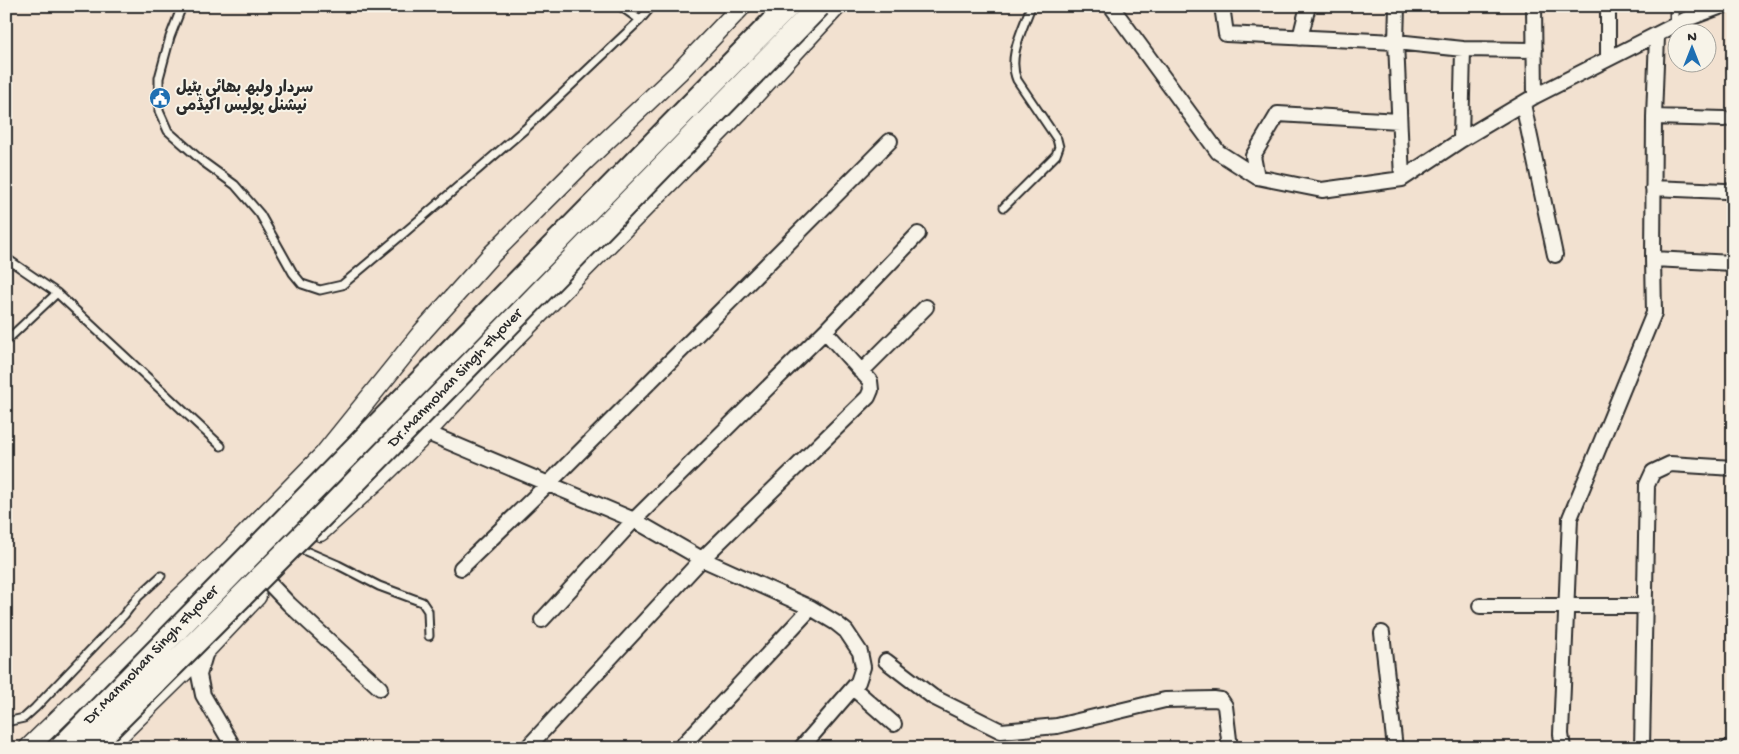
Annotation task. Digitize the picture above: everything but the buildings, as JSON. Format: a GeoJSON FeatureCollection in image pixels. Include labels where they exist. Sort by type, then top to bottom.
{"type":"FeatureCollection","features":[{"type":"Feature","properties":{"kind":"highway","name":"Dr.Manmohan Singh Flyover"},"geometry":{"type":"LineString","coordinates":[[61,748],[788,6]]}},
{"type":"Feature","properties":{"kind":"highway","name":"Dr.Manmohan Singh Flyover"},"geometry":{"type":"LineString","coordinates":[[90,748],[328,510],[819,6]]}},
{"type":"Feature","properties":{"kind":"street"},"geometry":{"type":"LineString","coordinates":[[28,748],[145,635],[169,608],[228,552],[324,454],[423,331],[492,254],[585,161],[679,72],[742,6]]}},
{"type":"Feature","properties":{"kind":"street"},"geometry":{"type":"LineString","coordinates":[[106,748],[207,648],[301,549],[381,477],[426,433],[483,371],[740,112],[837,6]]}},
{"type":"Feature","properties":{"kind":"street"},"geometry":{"type":"LineString","coordinates":[[1111,6],[1218,152],[1257,177],[1322,190],[1402,179],[1461,140],[1535,96],[1666,31]]}},
{"type":"Feature","properties":{"kind":"street"},"geometry":{"type":"LineString","coordinates":[[1222,6],[1226,34],[1396,42],[1463,49],[1535,50]]}},
{"type":"Feature","properties":{"kind":"street"},"geometry":{"type":"LineString","coordinates":[[1300,38],[1308,6]]}},
{"type":"Feature","properties":{"kind":"street"},"geometry":{"type":"LineString","coordinates":[[1397,6],[1396,42],[1402,179]]}},
{"type":"Feature","properties":{"kind":"street"},"geometry":{"type":"LineString","coordinates":[[1534,6],[1535,96]]}},
{"type":"Feature","properties":{"kind":"street"},"geometry":{"type":"LineString","coordinates":[[1608,6],[1608,59]]}},
{"type":"Feature","properties":{"kind":"street"},"geometry":{"type":"LineString","coordinates":[[1681,22],[1722,6]]}},
{"type":"Feature","properties":{"kind":"street"},"geometry":{"type":"LineString","coordinates":[[1562,748],[1570,518],[1654,313],[1653,188],[1657,36]]}},
{"type":"Feature","properties":{"kind":"street"},"geometry":{"type":"LineString","coordinates":[[1461,140],[1463,49]]}},
{"type":"Feature","properties":{"kind":"street"},"geometry":{"type":"LineString","coordinates":[[1523,104],[1555,255]]}},
{"type":"Feature","properties":{"kind":"street"},"geometry":{"type":"LineString","coordinates":[[1257,177],[1253,156],[1278,114],[1399,121]]}},
{"type":"Feature","properties":{"kind":"street"},"geometry":{"type":"LineString","coordinates":[[1654,117],[1724,119]]}},
{"type":"Feature","properties":{"kind":"street"},"geometry":{"type":"LineString","coordinates":[[461,568],[550,483],[890,141]]}},
{"type":"Feature","properties":{"kind":"street"},"geometry":{"type":"LineString","coordinates":[[1653,188],[1725,191]]}},
{"type":"Feature","properties":{"kind":"street"},"geometry":{"type":"LineString","coordinates":[[542,620],[634,520],[825,331],[918,234]]}},
{"type":"Feature","properties":{"kind":"street"},"geometry":{"type":"LineString","coordinates":[[1653,259],[1733,263]]}},
{"type":"Feature","properties":{"kind":"street"},"geometry":{"type":"LineString","coordinates":[[861,372],[926,306]]}},
{"type":"Feature","properties":{"kind":"street"},"geometry":{"type":"LineString","coordinates":[[526,748],[702,559],[868,398],[871,390],[870,381],[825,331]]}},
{"type":"Feature","properties":{"kind":"street"},"geometry":{"type":"LineString","coordinates":[[365,403],[426,433],[550,483],[634,520],[702,559],[810,608],[836,623],[846,631],[860,652],[863,667],[858,682],[803,747]]}},
{"type":"Feature","properties":{"kind":"street"},"geometry":{"type":"LineString","coordinates":[[1642,748],[1647,485],[1653,472],[1670,464],[1733,468]]}},
{"type":"Feature","properties":{"kind":"street"},"geometry":{"type":"LineString","coordinates":[[269,583],[289,604],[380,688]]}},
{"type":"Feature","properties":{"kind":"street"},"geometry":{"type":"LineString","coordinates":[[1480,606],[1644,606]]}},
{"type":"Feature","properties":{"kind":"street"},"geometry":{"type":"LineString","coordinates":[[169,608],[207,648]]}},
{"type":"Feature","properties":{"kind":"street"},"geometry":{"type":"LineString","coordinates":[[680,748],[810,608]]}},
{"type":"Feature","properties":{"kind":"street"},"geometry":{"type":"LineString","coordinates":[[1382,633],[1395,748]]}},
{"type":"Feature","properties":{"kind":"street"},"geometry":{"type":"LineString","coordinates":[[207,648],[199,675],[203,695],[234,748]]}},
{"type":"Feature","properties":{"kind":"street"},"geometry":{"type":"LineString","coordinates":[[886,661],[933,697],[1001,731],[1058,726],[1165,700],[1221,700],[1225,706],[1230,748]]}},
{"type":"Feature","properties":{"kind":"street"},"geometry":{"type":"LineString","coordinates":[[853,688],[894,724]]}},
{"type":"Feature","properties":{"kind":"street"},"geometry":{"type":"LineString","coordinates":[[1728,748],[1733,747]]}},
{"type":"Feature","properties":{"kind":"lane"},"geometry":{"type":"LineString","coordinates":[[182,6],[170,37],[158,78],[158,111],[168,131],[202,161],[235,185],[260,214],[293,273],[302,284],[320,290],[342,285],[404,233],[525,129],[640,20],[652,6]]}},
{"type":"Feature","properties":{"kind":"lane"},"geometry":{"type":"LineString","coordinates":[[620,6],[640,20]]}},
{"type":"Feature","properties":{"kind":"lane"},"geometry":{"type":"LineString","coordinates":[[1004,207],[1056,155],[1059,147],[1057,139],[1017,80],[1013,70],[1013,59],[1031,6]]}},
{"type":"Feature","properties":{"kind":"lane"},"geometry":{"type":"LineString","coordinates":[[1674,6],[1674,22]]}},
{"type":"Feature","properties":{"kind":"lane"},"geometry":{"type":"LineString","coordinates":[[6,258],[57,293],[221,446]]}},
{"type":"Feature","properties":{"kind":"lane"},"geometry":{"type":"LineString","coordinates":[[6,340],[57,293]]}},
{"type":"Feature","properties":{"kind":"lane"},"geometry":{"type":"LineString","coordinates":[[301,549],[379,586],[422,602],[428,611],[429,636]]}},
{"type":"Feature","properties":{"kind":"lane"},"geometry":{"type":"LineString","coordinates":[[6,722],[24,718],[35,708],[161,576]]}},
{"type":"Feature","properties":{"kind":"place","name":"سردار ولبھ بھائی پٹیل نیشنل پولیس اکیڈمی"},"geometry":{"type":"Point","coordinates":[160,98]}}]}
